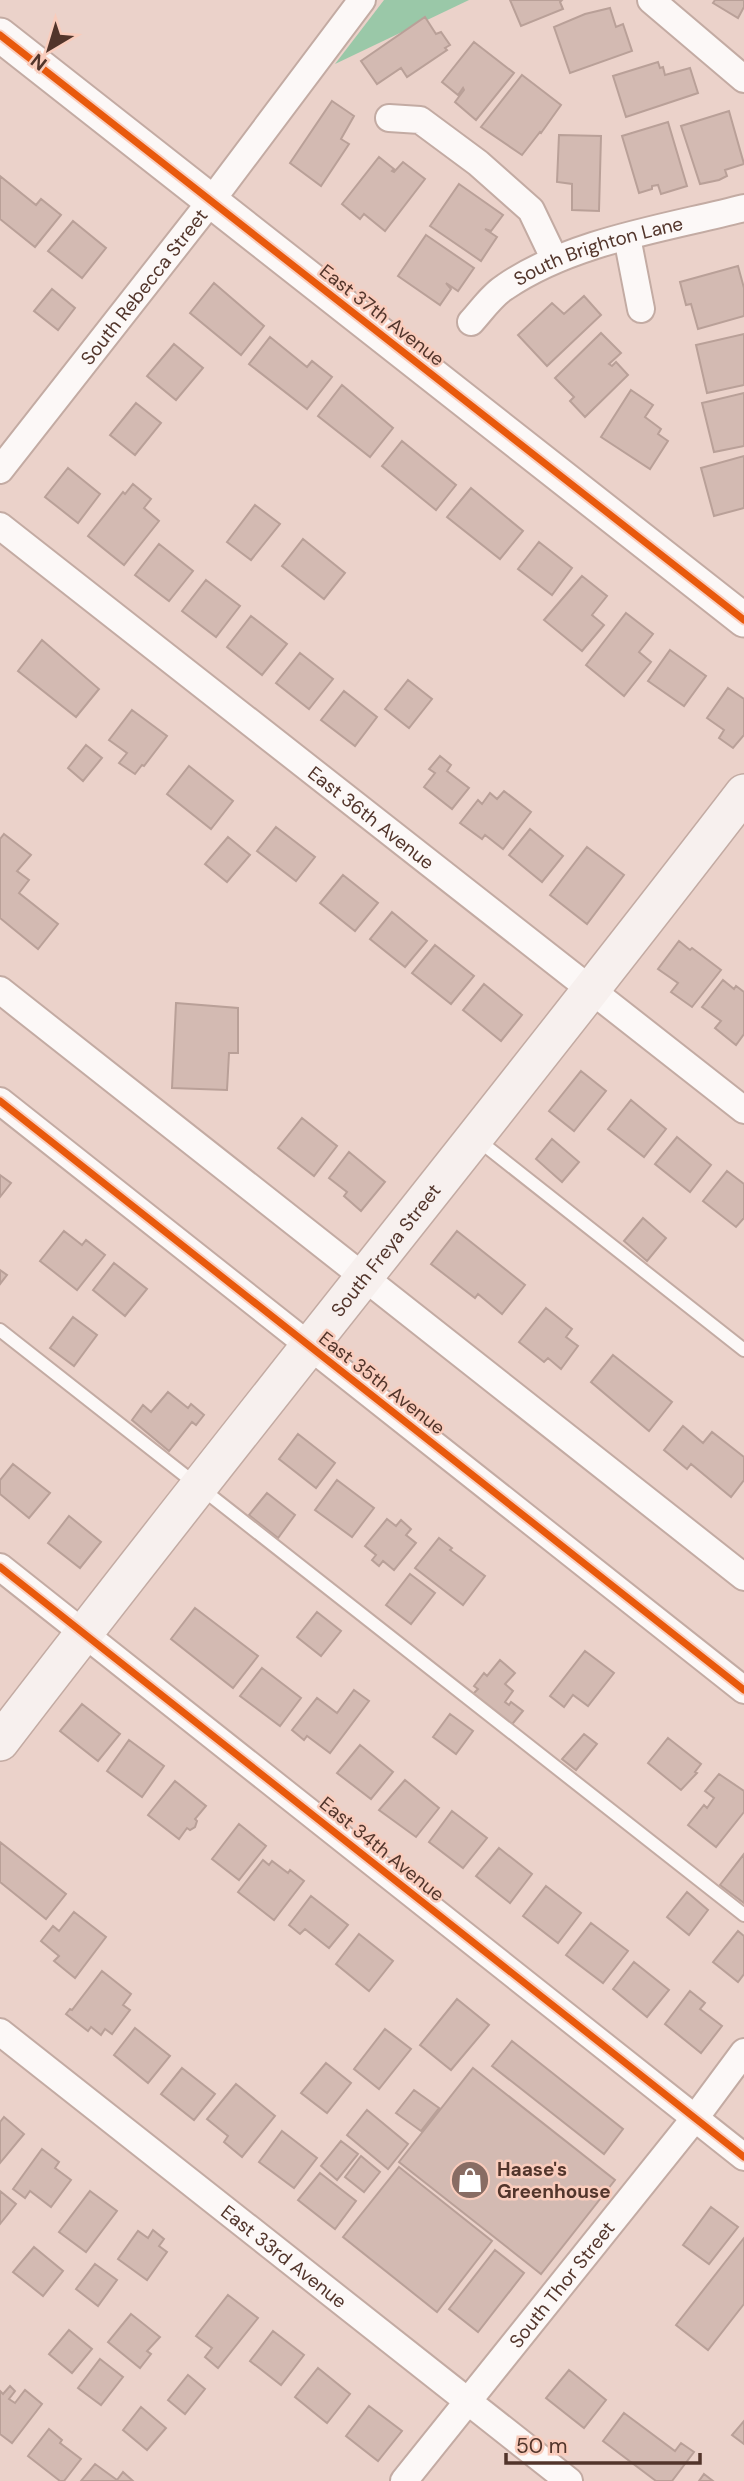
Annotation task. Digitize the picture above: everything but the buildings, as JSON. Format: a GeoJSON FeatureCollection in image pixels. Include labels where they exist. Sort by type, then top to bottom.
{"type":"FeatureCollection","features":[{"type":"Feature","properties":{"kind":"main road","name":"South Freya Street"},"geometry":{"type":"LineString","coordinates":[[0,1742],[744,793]]}},
{"type":"Feature","properties":{"kind":"street","name":"South Rebecca Street"},"geometry":{"type":"LineString","coordinates":[[0,470],[211,201],[362,0]]}},
{"type":"Feature","properties":{"kind":"street"},"geometry":{"type":"LineString","coordinates":[[651,0],[744,79]]}},
{"type":"Feature","properties":{"kind":"street","name":"East 37th Avenue"},"geometry":{"type":"LineString","coordinates":[[0,36],[744,620]]}},
{"type":"Feature","properties":{"kind":"street"},"geometry":{"type":"LineString","coordinates":[[389,118],[420,120],[478,163],[531,209],[554,258]]}},
{"type":"Feature","properties":{"kind":"street","name":"South Brighton Lane"},"geometry":{"type":"LineString","coordinates":[[471,322],[502,288],[554,258],[744,208]]}},
{"type":"Feature","properties":{"kind":"street"},"geometry":{"type":"LineString","coordinates":[[627,237],[641,309]]}},
{"type":"Feature","properties":{"kind":"street","name":"East 36th Avenue"},"geometry":{"type":"LineString","coordinates":[[0,526],[744,1110]]}},
{"type":"Feature","properties":{"kind":"street"},"geometry":{"type":"LineString","coordinates":[[0,990],[744,1577]]}},
{"type":"Feature","properties":{"kind":"street","name":"East 35th Avenue"},"geometry":{"type":"LineString","coordinates":[[0,1101],[744,1690]]}},
{"type":"Feature","properties":{"kind":"street","name":"East 34th Avenue"},"geometry":{"type":"LineString","coordinates":[[0,1567],[744,2157]]}},
{"type":"Feature","properties":{"kind":"street","name":"East 33rd Avenue"},"geometry":{"type":"LineString","coordinates":[[0,2032],[569,2481]]}},
{"type":"Feature","properties":{"kind":"street","name":"South Thor Street"},"geometry":{"type":"LineString","coordinates":[[404,2481],[695,2118],[744,2052]]}},
{"type":"Feature","properties":{"kind":"lane"},"geometry":{"type":"LineString","coordinates":[[475,1137],[744,1350]]}},
{"type":"Feature","properties":{"kind":"lane"},"geometry":{"type":"LineString","coordinates":[[0,1330],[744,1915]]}},
{"type":"Feature","properties":{"kind":"green space"},"geometry":{"type":"Polygon","coordinates":[[[384,0],[469,0],[335,64],[384,0]]]}},
{"type":"Feature","properties":{"kind":"cycle path"},"geometry":{"type":"LineString","coordinates":[[0,35],[744,620]]}},
{"type":"Feature","properties":{"kind":"cycle path"},"geometry":{"type":"LineString","coordinates":[[0,1101],[744,1690]]}},
{"type":"Feature","properties":{"kind":"cycle path"},"geometry":{"type":"LineString","coordinates":[[0,1567],[744,2157]]}},
{"type":"Feature","properties":{"kind":"place","name":"Haase's Greenhouse"},"geometry":{"type":"Point","coordinates":[470,2180]}}]}
